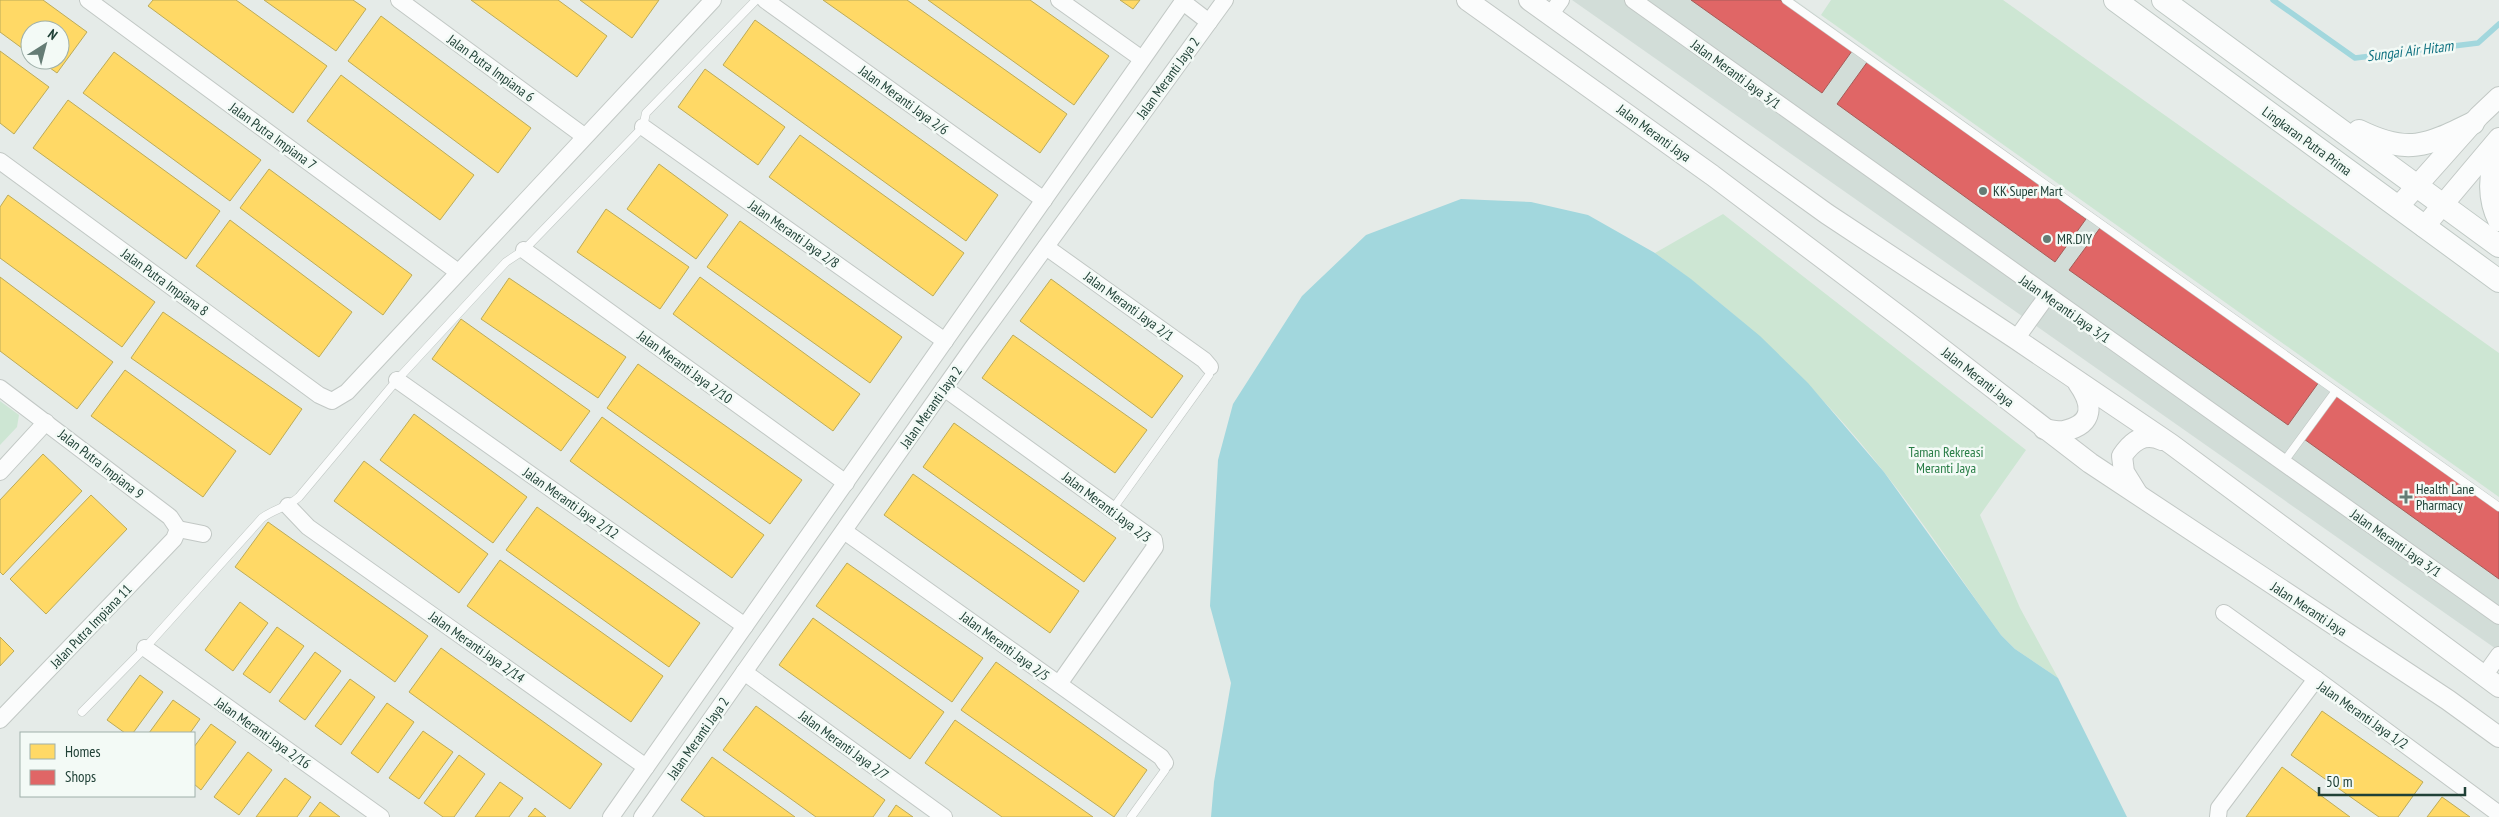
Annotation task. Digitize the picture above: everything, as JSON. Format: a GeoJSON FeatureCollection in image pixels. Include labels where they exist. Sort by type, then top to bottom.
{"type":"FeatureCollection","features":[{"type":"Feature","properties":{"kind":"main road","name":"Lingkaran Putra Prima"},"geometry":{"type":"LineString","coordinates":[[2115,0],[2499,281]]}},
{"type":"Feature","properties":{"kind":"main road"},"geometry":{"type":"LineString","coordinates":[[2164,0],[2499,246]]}},
{"type":"Feature","properties":{"kind":"main road"},"geometry":{"type":"LineString","coordinates":[[2317,112],[2382,142],[2413,146],[2434,142],[2473,123]]}},
{"type":"Feature","properties":{"kind":"main road"},"geometry":{"type":"LineString","coordinates":[[2499,154],[2494,163],[2491,187],[2493,209],[2499,220]]}},
{"type":"Feature","properties":{"kind":"street","name":"Jalan Putra Impiana 7"},"geometry":{"type":"LineString","coordinates":[[88,0],[458,272]]}},
{"type":"Feature","properties":{"kind":"street","name":"Jalan Putra Impiana 6"},"geometry":{"type":"LineString","coordinates":[[399,0],[584,136]]}},
{"type":"Feature","properties":{"kind":"street"},"geometry":{"type":"LineString","coordinates":[[458,272],[713,0]]}},
{"type":"Feature","properties":{"kind":"street","name":"Jalan Meranti Jaya 2/6"},"geometry":{"type":"LineString","coordinates":[[764,0],[1044,200]]}},
{"type":"Feature","properties":{"kind":"street"},"geometry":{"type":"LineString","coordinates":[[1059,0],[1142,59]]}},
{"type":"Feature","properties":{"kind":"street","name":"Jalan Meranti Jaya 2"},"geometry":{"type":"LineString","coordinates":[[645,816],[944,388],[1225,0]]}},
{"type":"Feature","properties":{"kind":"street","name":"Jalan Meranti Jaya"},"geometry":{"type":"LineString","coordinates":[[1467,0],[1712,175],[1923,333],[2044,429],[2141,498],[2448,700],[2499,737]]}},
{"type":"Feature","properties":{"kind":"street"},"geometry":{"type":"LineString","coordinates":[[1529,0],[1555,7],[1827,214],[2170,444],[2491,681],[2499,655]]}},
{"type":"Feature","properties":{"kind":"street","name":"Jalan Meranti Jaya 3/1"},"geometry":{"type":"LineString","coordinates":[[1633,0],[2499,616]]}},
{"type":"Feature","properties":{"kind":"street"},"geometry":{"type":"LineString","coordinates":[[1183,1],[1209,22]]}},
{"type":"Feature","properties":{"kind":"street","name":"Jalan Meranti Jaya 2"},"geometry":{"type":"LineString","coordinates":[[611,817],[1183,1]]}},
{"type":"Feature","properties":{"kind":"street"},"geometry":{"type":"LineString","coordinates":[[2398,207],[2473,123],[2499,97]]}},
{"type":"Feature","properties":{"kind":"street","name":"Jalan Meranti Jaya 2/8"},"geometry":{"type":"LineString","coordinates":[[643,127],[945,341]]}},
{"type":"Feature","properties":{"kind":"street"},"geometry":{"type":"LineString","coordinates":[[2424,226],[2499,138]]}},
{"type":"Feature","properties":{"kind":"street","name":"Jalan Putra Impiana 8"},"geometry":{"type":"LineString","coordinates":[[0,161],[311,389],[332,401],[347,392],[458,272]]}},
{"type":"Feature","properties":{"kind":"street","name":"Jalan Meranti Jaya 2/1"},"geometry":{"type":"LineString","coordinates":[[1046,247],[1204,360],[1210,367]]}},
{"type":"Feature","properties":{"kind":"street","name":"Jalan Meranti Jaya 2/10"},"geometry":{"type":"LineString","coordinates":[[524,250],[846,483]]}},
{"type":"Feature","properties":{"kind":"street"},"geometry":{"type":"LineString","coordinates":[[992,275],[1014,291]]}},
{"type":"Feature","properties":{"kind":"street"},"geometry":{"type":"LineString","coordinates":[[2016,339],[2047,296]]}},
{"type":"Feature","properties":{"kind":"street"},"geometry":{"type":"LineString","coordinates":[[2044,429],[2064,431],[2083,421],[2089,412],[2087,396],[2075,379]]}},
{"type":"Feature","properties":{"kind":"street","name":"Jalan Meranti Jaya 2/12"},"geometry":{"type":"LineString","coordinates":[[397,380],[746,626]]}},
{"type":"Feature","properties":{"kind":"street","name":"Jalan Putra Impiana 9"},"geometry":{"type":"LineString","coordinates":[[0,388],[170,517],[178,530]]}},
{"type":"Feature","properties":{"kind":"street","name":"Jalan Meranti Jaya 2/3"},"geometry":{"type":"LineString","coordinates":[[944,388],[1154,540],[1155,547],[1059,684]]}},
{"type":"Feature","properties":{"kind":"street"},"geometry":{"type":"LineString","coordinates":[[0,472],[46,422]]}},
{"type":"Feature","properties":{"kind":"street"},"geometry":{"type":"LineString","coordinates":[[2141,498],[2124,472],[2122,456],[2130,443],[2141,438],[2154,436],[2170,444]]}},
{"type":"Feature","properties":{"kind":"street","name":"Jalan Meranti Jaya 2/14"},"geometry":{"type":"LineString","coordinates":[[288,506],[308,526],[646,767]]}},
{"type":"Feature","properties":{"kind":"street"},"geometry":{"type":"LineString","coordinates":[[178,530],[203,534]]}},
{"type":"Feature","properties":{"kind":"street","name":"Jalan Putra Impiana 11"},"geometry":{"type":"LineString","coordinates":[[0,720],[174,539],[178,530]]}},
{"type":"Feature","properties":{"kind":"street","name":"Jalan Meranti Jaya 2/5"},"geometry":{"type":"LineString","coordinates":[[844,531],[1162,757],[1165,763]]}},
{"type":"Feature","properties":{"kind":"street"},"geometry":{"type":"LineString","coordinates":[[796,554],[817,569]]}},
{"type":"Feature","properties":{"kind":"street"},"geometry":{"type":"LineString","coordinates":[[2224,613],[2316,679]]}},
{"type":"Feature","properties":{"kind":"street","name":"Jalan Meranti Jaya 2/16"},"geometry":{"type":"LineString","coordinates":[[144,648],[381,817]]}},
{"type":"Feature","properties":{"kind":"street","name":"Jalan Meranti Jaya 2/7"},"geometry":{"type":"LineString","coordinates":[[744,672],[944,817]]}},
{"type":"Feature","properties":{"kind":"street","name":"Jalan Meranti Jaya 1/2"},"geometry":{"type":"LineString","coordinates":[[2218,817],[2219,808],[2316,679],[2499,814]]}},
{"type":"Feature","properties":{"kind":"lane"},"geometry":{"type":"LineString","coordinates":[[82,712],[144,648],[262,518],[271,511],[288,506],[314,480],[397,380],[506,262],[524,250],[643,127],[646,113],[756,0]]}},
{"type":"Feature","properties":{"kind":"lane"},"geometry":{"type":"LineString","coordinates":[[1786,0],[2499,507]]}},
{"type":"Feature","properties":{"kind":"lane"},"geometry":{"type":"LineString","coordinates":[[1112,510],[1208,374],[1210,367]]}},
{"type":"Feature","properties":{"kind":"lane"},"geometry":{"type":"LineString","coordinates":[[2283,463],[2335,392]]}},
{"type":"Feature","properties":{"kind":"lane"},"geometry":{"type":"LineString","coordinates":[[1131,817],[1165,770],[1165,763]]}},
{"type":"Feature","properties":{"kind":"shaded area"},"geometry":{"type":"Polygon","coordinates":[[[1572,0],[1795,0],[2499,504],[2499,651],[1572,0]]]}},
{"type":"Feature","properties":{"kind":"green space"},"geometry":{"type":"Polygon","coordinates":[[[1831,0],[2003,0],[2499,353],[2499,497],[1821,15],[1831,0]]]}},
{"type":"Feature","properties":{"kind":"green space","name":"Taman Rekreasi Meranti Jaya"},"geometry":{"type":"Polygon","coordinates":[[[1723,214],[2026,450],[1980,515],[2020,608],[2058,678],[2015,649],[2001,635],[1929,532],[1884,472],[1833,411],[1748,327],[1655,253],[1723,214]]]}},
{"type":"Feature","properties":{"kind":"green space"},"geometry":{"type":"Polygon","coordinates":[[[0,401],[19,415],[17,427],[0,445],[0,401]]]}},
{"type":"Feature","properties":{"kind":"water"},"geometry":{"type":"Polygon","coordinates":[[[1461,199],[1531,202],[1588,215],[1655,253],[1691,279],[1760,336],[1808,383],[1884,472],[2001,635],[2015,649],[2058,678],[2127,817],[1211,817],[1214,782],[1231,683],[1210,606],[1218,460],[1233,404],[1302,296],[1366,235],[1461,199]]]}},
{"type":"Feature","properties":{"kind":"building: Homes"},"geometry":{"type":"Polygon","coordinates":[[[0,0],[43,0],[87,32],[70,55],[70,20],[20,20],[20,47],[0,32],[0,0]]]}},
{"type":"Feature","properties":{"kind":"building: Homes"},"geometry":{"type":"Polygon","coordinates":[[[153,0],[236,0],[327,66],[293,113],[148,6],[153,0]]]}},
{"type":"Feature","properties":{"kind":"building: Homes"},"geometry":{"type":"Polygon","coordinates":[[[264,0],[353,0],[366,9],[336,51],[264,0]]]}},
{"type":"Feature","properties":{"kind":"building: Homes"},"geometry":{"type":"Polygon","coordinates":[[[471,0],[558,0],[607,36],[577,77],[471,0]]]}},
{"type":"Feature","properties":{"kind":"building: Homes"},"geometry":{"type":"Polygon","coordinates":[[[580,0],[659,0],[632,38],[580,0]]]}},
{"type":"Feature","properties":{"kind":"building: Homes"},"geometry":{"type":"Polygon","coordinates":[[[823,0],[907,0],[1067,114],[1040,153],[823,0]]]}},
{"type":"Feature","properties":{"kind":"building: Homes"},"geometry":{"type":"Polygon","coordinates":[[[928,0],[1030,0],[1109,56],[1074,105],[928,0]]]}},
{"type":"Feature","properties":{"kind":"building: Homes"},"geometry":{"type":"Polygon","coordinates":[[[1120,0],[1140,0],[1133,9],[1120,0]]]}},
{"type":"Feature","properties":{"kind":"building: Homes"},"geometry":{"type":"Polygon","coordinates":[[[381,16],[531,128],[498,173],[348,61],[381,16]]]}},
{"type":"Feature","properties":{"kind":"building: Homes"},"geometry":{"type":"Polygon","coordinates":[[[755,20],[998,195],[966,241],[723,65],[755,20]]]}},
{"type":"Feature","properties":{"kind":"building: Homes"},"geometry":{"type":"Polygon","coordinates":[[[0,51],[20,66],[20,70],[26,70],[49,87],[14,134],[0,123],[0,51]]]}},
{"type":"Feature","properties":{"kind":"building: Homes"},"geometry":{"type":"Polygon","coordinates":[[[114,52],[261,160],[230,201],[83,93],[114,52]]]}},
{"type":"Feature","properties":{"kind":"building: Homes"},"geometry":{"type":"Polygon","coordinates":[[[705,69],[785,127],[758,165],[678,107],[705,69]]]}},
{"type":"Feature","properties":{"kind":"building: Homes"},"geometry":{"type":"Polygon","coordinates":[[[341,75],[474,175],[440,220],[307,121],[341,75]]]}},
{"type":"Feature","properties":{"kind":"building: Homes"},"geometry":{"type":"Polygon","coordinates":[[[68,100],[220,211],[186,259],[33,148],[68,100]]]}},
{"type":"Feature","properties":{"kind":"building: Homes"},"geometry":{"type":"Polygon","coordinates":[[[800,135],[964,253],[933,296],[769,177],[800,135]]]}},
{"type":"Feature","properties":{"kind":"building: Homes"},"geometry":{"type":"Polygon","coordinates":[[[659,164],[728,215],[696,259],[627,209],[659,164]]]}},
{"type":"Feature","properties":{"kind":"building: Homes"},"geometry":{"type":"Polygon","coordinates":[[[269,169],[412,275],[383,315],[240,208],[269,169]]]}},
{"type":"Feature","properties":{"kind":"building: Homes"},"geometry":{"type":"Polygon","coordinates":[[[8,195],[155,302],[122,347],[0,258],[0,207],[8,195]]]}},
{"type":"Feature","properties":{"kind":"building: Homes"},"geometry":{"type":"Polygon","coordinates":[[[606,209],[689,267],[660,309],[577,252],[606,209]]]}},
{"type":"Feature","properties":{"kind":"building: Homes"},"geometry":{"type":"Polygon","coordinates":[[[230,220],[352,312],[319,357],[196,266],[230,220]]]}},
{"type":"Feature","properties":{"kind":"building: Homes"},"geometry":{"type":"Polygon","coordinates":[[[740,221],[902,337],[870,383],[707,267],[740,221]]]}},
{"type":"Feature","properties":{"kind":"building: Homes"},"geometry":{"type":"Polygon","coordinates":[[[0,277],[113,362],[77,409],[0,351],[0,277]]]}},
{"type":"Feature","properties":{"kind":"building: Homes"},"geometry":{"type":"Polygon","coordinates":[[[700,277],[860,394],[833,431],[673,314],[700,277]]]}},
{"type":"Feature","properties":{"kind":"building: Homes"},"geometry":{"type":"Polygon","coordinates":[[[509,278],[626,357],[598,398],[481,319],[509,278]]]}},
{"type":"Feature","properties":{"kind":"building: Homes"},"geometry":{"type":"Polygon","coordinates":[[[1051,279],[1183,376],[1152,418],[1020,321],[1051,279]]]}},
{"type":"Feature","properties":{"kind":"building: Homes"},"geometry":{"type":"Polygon","coordinates":[[[163,312],[302,409],[270,455],[131,358],[163,312]]]}},
{"type":"Feature","properties":{"kind":"building: Homes"},"geometry":{"type":"Polygon","coordinates":[[[461,319],[590,411],[561,451],[432,359],[461,319]]]}},
{"type":"Feature","properties":{"kind":"building: Homes"},"geometry":{"type":"Polygon","coordinates":[[[1013,335],[1147,430],[1115,473],[982,378],[1013,335]]]}},
{"type":"Feature","properties":{"kind":"building: Homes"},"geometry":{"type":"Polygon","coordinates":[[[638,364],[802,480],[770,524],[607,408],[638,364]]]}},
{"type":"Feature","properties":{"kind":"building: Homes"},"geometry":{"type":"Polygon","coordinates":[[[125,370],[236,451],[203,497],[91,416],[125,370]]]}},
{"type":"Feature","properties":{"kind":"building: Homes"},"geometry":{"type":"Polygon","coordinates":[[[414,414],[527,497],[493,543],[380,460],[414,414]]]}},
{"type":"Feature","properties":{"kind":"building: Homes"},"geometry":{"type":"Polygon","coordinates":[[[602,417],[764,535],[732,578],[570,461],[602,417]]]}},
{"type":"Feature","properties":{"kind":"building: Homes"},"geometry":{"type":"Polygon","coordinates":[[[954,423],[1116,538],[1084,582],[923,467],[954,423]]]}},
{"type":"Feature","properties":{"kind":"building: Homes"},"geometry":{"type":"Polygon","coordinates":[[[43,454],[82,491],[3,575],[0,572],[0,500],[43,454]]]}},
{"type":"Feature","properties":{"kind":"building: Homes"},"geometry":{"type":"Polygon","coordinates":[[[364,461],[488,554],[459,593],[334,501],[364,461]]]}},
{"type":"Feature","properties":{"kind":"building: Homes"},"geometry":{"type":"Polygon","coordinates":[[[913,474],[1079,591],[1050,633],[884,515],[913,474]]]}},
{"type":"Feature","properties":{"kind":"building: Homes"},"geometry":{"type":"Polygon","coordinates":[[[91,495],[127,529],[46,614],[10,579],[91,495]]]}},
{"type":"Feature","properties":{"kind":"building: Homes"},"geometry":{"type":"Polygon","coordinates":[[[537,507],[700,623],[669,667],[506,550],[537,507]]]}},
{"type":"Feature","properties":{"kind":"building: Homes"},"geometry":{"type":"Polygon","coordinates":[[[268,522],[428,636],[395,682],[235,567],[268,522]]]}},
{"type":"Feature","properties":{"kind":"building: Homes"},"geometry":{"type":"Polygon","coordinates":[[[500,560],[663,676],[631,722],[467,606],[500,560]]]}},
{"type":"Feature","properties":{"kind":"building: Homes"},"geometry":{"type":"Polygon","coordinates":[[[847,563],[983,658],[952,702],[816,606],[847,563]]]}},
{"type":"Feature","properties":{"kind":"building: Homes"},"geometry":{"type":"Polygon","coordinates":[[[240,602],[268,623],[233,671],[205,650],[240,602]]]}},
{"type":"Feature","properties":{"kind":"building: Homes"},"geometry":{"type":"Polygon","coordinates":[[[813,618],[944,712],[910,759],[779,665],[813,618]]]}},
{"type":"Feature","properties":{"kind":"building: Homes"},"geometry":{"type":"Polygon","coordinates":[[[277,627],[304,646],[270,693],[243,674],[277,627]]]}},
{"type":"Feature","properties":{"kind":"building: Homes"},"geometry":{"type":"Polygon","coordinates":[[[0,637],[14,651],[0,666],[0,637]]]}},
{"type":"Feature","properties":{"kind":"building: Homes"},"geometry":{"type":"Polygon","coordinates":[[[441,648],[602,764],[570,809],[409,692],[441,648]]]}},
{"type":"Feature","properties":{"kind":"building: Homes"},"geometry":{"type":"Polygon","coordinates":[[[315,652],[341,671],[305,720],[279,701],[315,652]]]}},
{"type":"Feature","properties":{"kind":"building: Homes"},"geometry":{"type":"Polygon","coordinates":[[[996,662],[1147,770],[1114,817],[961,710],[996,662]]]}},
{"type":"Feature","properties":{"kind":"building: Homes"},"geometry":{"type":"Polygon","coordinates":[[[140,675],[163,692],[134,732],[124,732],[107,720],[140,675]]]}},
{"type":"Feature","properties":{"kind":"building: Homes"},"geometry":{"type":"Polygon","coordinates":[[[350,679],[375,697],[341,745],[315,726],[350,679]]]}},
{"type":"Feature","properties":{"kind":"building: Homes"},"geometry":{"type":"Polygon","coordinates":[[[173,700],[200,719],[191,732],[150,732],[173,700]]]}},
{"type":"Feature","properties":{"kind":"building: Homes"},"geometry":{"type":"Polygon","coordinates":[[[387,703],[414,722],[378,773],[351,753],[387,703]]]}},
{"type":"Feature","properties":{"kind":"building: Homes"},"geometry":{"type":"Polygon","coordinates":[[[756,706],[885,800],[873,817],[816,817],[723,750],[756,706]]]}},
{"type":"Feature","properties":{"kind":"building: Homes"},"geometry":{"type":"Polygon","coordinates":[[[2322,711],[2423,782],[2398,817],[2379,817],[2291,755],[2322,711]]]}},
{"type":"Feature","properties":{"kind":"building: Homes"},"geometry":{"type":"Polygon","coordinates":[[[955,720],[1093,817],[1002,817],[925,763],[955,720]]]}},
{"type":"Feature","properties":{"kind":"building: Homes"},"geometry":{"type":"Polygon","coordinates":[[[211,724],[236,742],[201,790],[195,785],[195,746],[211,724]]]}},
{"type":"Feature","properties":{"kind":"building: Homes"},"geometry":{"type":"Polygon","coordinates":[[[423,731],[453,752],[419,799],[389,778],[423,731]]]}},
{"type":"Feature","properties":{"kind":"building: Homes"},"geometry":{"type":"Polygon","coordinates":[[[248,752],[272,770],[239,815],[214,797],[248,752]]]}},
{"type":"Feature","properties":{"kind":"building: Homes"},"geometry":{"type":"Polygon","coordinates":[[[459,755],[485,774],[454,817],[443,817],[424,803],[459,755]]]}},
{"type":"Feature","properties":{"kind":"building: Homes"},"geometry":{"type":"Polygon","coordinates":[[[712,757],[795,817],[705,817],[681,800],[712,757]]]}},
{"type":"Feature","properties":{"kind":"building: Homes"},"geometry":{"type":"Polygon","coordinates":[[[2282,767],[2350,817],[2246,817],[2282,767]]]}},
{"type":"Feature","properties":{"kind":"building: Homes"},"geometry":{"type":"Polygon","coordinates":[[[285,778],[311,797],[297,817],[256,817],[285,778]]]}},
{"type":"Feature","properties":{"kind":"building: Homes"},"geometry":{"type":"Polygon","coordinates":[[[500,782],[523,798],[509,817],[475,817],[500,782]]]}},
{"type":"Feature","properties":{"kind":"building: Homes"},"geometry":{"type":"Polygon","coordinates":[[[2442,797],[2470,817],[2427,817],[2442,797]]]}},
{"type":"Feature","properties":{"kind":"building: Homes"},"geometry":{"type":"Polygon","coordinates":[[[320,802],[340,817],[309,817],[320,802]]]}},
{"type":"Feature","properties":{"kind":"building: Homes"},"geometry":{"type":"Polygon","coordinates":[[[896,805],[913,817],[888,817],[896,805]]]}},
{"type":"Feature","properties":{"kind":"building: Homes"},"geometry":{"type":"Polygon","coordinates":[[[535,808],[546,817],[528,817],[535,808]]]}},
{"type":"Feature","properties":{"kind":"building: Shops"},"geometry":{"type":"Polygon","coordinates":[[[1691,0],[1780,0],[1852,51],[1822,93],[1691,0]]]}},
{"type":"Feature","properties":{"kind":"building: Shops"},"geometry":{"type":"Polygon","coordinates":[[[1868,61],[2086,219],[2055,262],[1837,104],[1868,61]]]}},
{"type":"Feature","properties":{"kind":"building: Shops"},"geometry":{"type":"Polygon","coordinates":[[[2100,228],[2319,382],[2288,425],[2069,270],[2100,228]]]}},
{"type":"Feature","properties":{"kind":"building: Shops"},"geometry":{"type":"Polygon","coordinates":[[[2336,394],[2499,511],[2499,579],[2304,439],[2336,394]]]}},
{"type":"Feature","properties":{"kind":"waterway","name":"Sungai Air Hitam"},"geometry":{"type":"LineString","coordinates":[[2273,0],[2355,58],[2478,43],[2499,24]]}},
{"type":"Feature","properties":{"kind":"place","name":"KK Super Mart"},"geometry":{"type":"Point","coordinates":[1983,191]}},
{"type":"Feature","properties":{"kind":"place","name":"MR.DIY"},"geometry":{"type":"Point","coordinates":[2047,239]}},
{"type":"Feature","properties":{"kind":"place","name":"Health Lane Pharmacy"},"geometry":{"type":"Point","coordinates":[2406,497]}}]}
